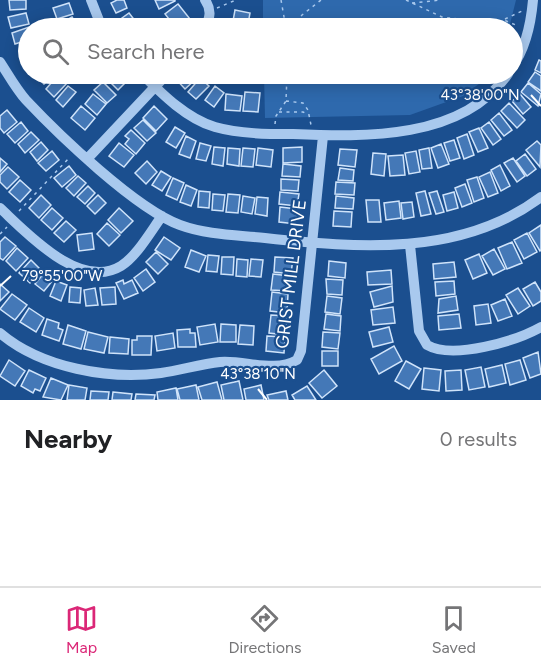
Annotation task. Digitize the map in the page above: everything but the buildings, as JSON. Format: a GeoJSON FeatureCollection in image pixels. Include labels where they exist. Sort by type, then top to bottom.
{"type":"FeatureCollection","features":[{"type":"Feature","properties":{"kind":"street"},"geometry":{"type":"LineString","coordinates":[[91,0],[98,18]]}},
{"type":"Feature","properties":{"kind":"street"},"geometry":{"type":"LineString","coordinates":[[205,0],[210,11],[208,18]]}},
{"type":"Feature","properties":{"kind":"street"},"geometry":{"type":"LineString","coordinates":[[523,45],[532,3]]}},
{"type":"Feature","properties":{"kind":"street"},"geometry":{"type":"LineString","coordinates":[[0,62],[24,98],[88,158],[137,199],[179,225],[203,231],[312,243],[410,245],[476,230],[506,218],[541,197]]}},
{"type":"Feature","properties":{"kind":"street"},"geometry":{"type":"LineString","coordinates":[[88,158],[155,86],[190,116],[215,127],[275,134],[319,135],[383,133],[422,127],[451,118],[476,106],[501,84]]}},
{"type":"Feature","properties":{"kind":"street","name":"GRIST MILL DRIVE"},"geometry":{"type":"LineString","coordinates":[[0,333],[54,363],[106,375],[161,373],[222,362],[285,367],[297,360],[301,351],[312,243],[319,135]]}},
{"type":"Feature","properties":{"kind":"street"},"geometry":{"type":"LineString","coordinates":[[0,208],[47,251],[81,270],[102,271],[121,266],[162,216]]}},
{"type":"Feature","properties":{"kind":"street"},"geometry":{"type":"LineString","coordinates":[[410,245],[419,331],[427,345],[435,348],[478,348],[513,339],[541,327]]}},
{"type":"Feature","properties":{"kind":"path"},"geometry":{"type":"LineString","coordinates":[[210,11],[236,0]]}},
{"type":"Feature","properties":{"kind":"path"},"geometry":{"type":"LineString","coordinates":[[281,0],[284,18]]}},
{"type":"Feature","properties":{"kind":"path"},"geometry":{"type":"LineString","coordinates":[[300,18],[321,0]]}},
{"type":"Feature","properties":{"kind":"path"},"geometry":{"type":"LineString","coordinates":[[406,0],[442,17],[450,18]]}},
{"type":"Feature","properties":{"kind":"path"},"geometry":{"type":"LineString","coordinates":[[411,3],[441,0]]}},
{"type":"Feature","properties":{"kind":"path"},"geometry":{"type":"LineString","coordinates":[[507,18],[532,3]]}},
{"type":"Feature","properties":{"kind":"path"},"geometry":{"type":"LineString","coordinates":[[523,28],[528,30]]}},
{"type":"Feature","properties":{"kind":"path"},"geometry":{"type":"LineString","coordinates":[[275,134],[278,112],[286,101],[286,84]]}},
{"type":"Feature","properties":{"kind":"path"},"geometry":{"type":"LineString","coordinates":[[286,101],[303,103],[319,135]]}},
{"type":"Feature","properties":{"kind":"path"},"geometry":{"type":"LineString","coordinates":[[278,112],[303,112],[309,115]]}},
{"type":"Feature","properties":{"kind":"path"},"geometry":{"type":"LineString","coordinates":[[0,234],[78,148]]}},
{"type":"Feature","properties":{"kind":"shaded area"},"geometry":{"type":"Polygon","coordinates":[[[263,0],[516,0],[512,18],[263,18],[263,0]]]}},
{"type":"Feature","properties":{"kind":"shaded area"},"geometry":{"type":"Polygon","coordinates":[[[264,84],[479,84],[463,96],[410,115],[265,118],[264,84]]]}}]}
